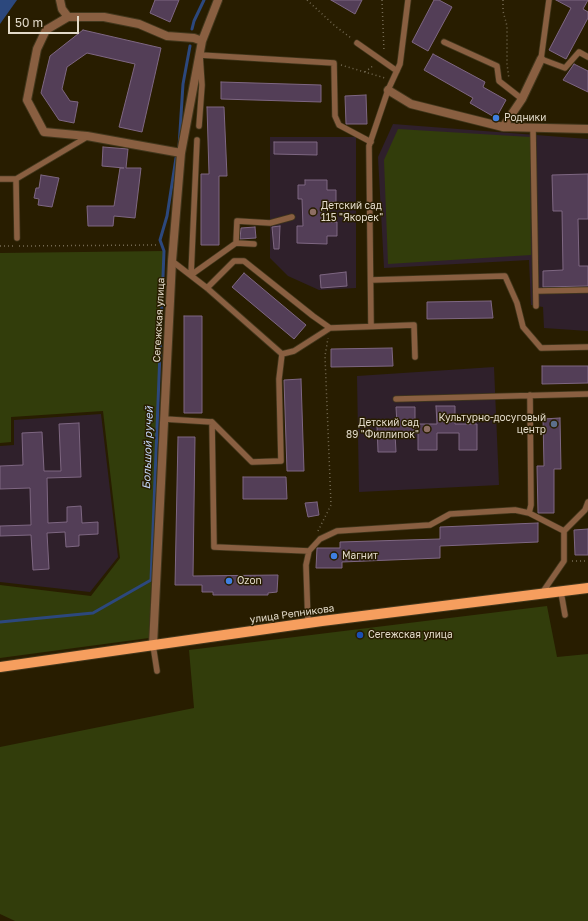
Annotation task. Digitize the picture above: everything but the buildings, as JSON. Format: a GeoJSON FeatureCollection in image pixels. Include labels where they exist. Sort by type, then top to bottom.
{"type":"FeatureCollection","features":[{"type":"Feature","properties":{"kind":"main road","name":"улица Репникова"},"geometry":{"type":"LineString","coordinates":[[0,667],[308,623],[588,588]]}},
{"type":"Feature","properties":{"kind":"street"},"geometry":{"type":"LineString","coordinates":[[60,0],[62,9],[68,18]]}},
{"type":"Feature","properties":{"kind":"street","name":"Сегежская улица"},"geometry":{"type":"LineString","coordinates":[[152,645],[172,261],[181,153],[202,41],[218,0]]}},
{"type":"Feature","properties":{"kind":"street"},"geometry":{"type":"LineString","coordinates":[[181,153],[87,136],[44,132],[27,100],[37,49],[46,30],[68,18],[104,17],[139,24],[167,36],[194,38],[202,41]]}},
{"type":"Feature","properties":{"kind":"street"},"geometry":{"type":"LineString","coordinates":[[503,127],[522,99],[541,59]]}},
{"type":"Feature","properties":{"kind":"street"},"geometry":{"type":"LineString","coordinates":[[388,90],[411,104],[503,127],[588,129]]}},
{"type":"Feature","properties":{"kind":"lane"},"geometry":{"type":"LineString","coordinates":[[370,325],[371,280],[369,146],[388,90],[400,64],[408,0]]}},
{"type":"Feature","properties":{"kind":"lane"},"geometry":{"type":"LineString","coordinates":[[549,0],[541,59],[565,68],[579,52],[588,57]]}},
{"type":"Feature","properties":{"kind":"lane"},"geometry":{"type":"LineString","coordinates":[[444,42],[497,66],[499,81],[522,99]]}},
{"type":"Feature","properties":{"kind":"lane"},"geometry":{"type":"LineString","coordinates":[[357,43],[397,71]]}},
{"type":"Feature","properties":{"kind":"lane"},"geometry":{"type":"LineString","coordinates":[[199,126],[202,85],[200,56],[334,63],[335,116],[337,121],[339,125],[346,130],[370,142]]}},
{"type":"Feature","properties":{"kind":"lane"},"geometry":{"type":"LineString","coordinates":[[533,128],[536,306]]}},
{"type":"Feature","properties":{"kind":"lane"},"geometry":{"type":"LineString","coordinates":[[0,179],[16,179],[87,136]]}},
{"type":"Feature","properties":{"kind":"lane"},"geometry":{"type":"LineString","coordinates":[[191,275],[197,140]]}},
{"type":"Feature","properties":{"kind":"lane"},"geometry":{"type":"LineString","coordinates":[[16,179],[17,238]]}},
{"type":"Feature","properties":{"kind":"lane"},"geometry":{"type":"LineString","coordinates":[[236,243],[237,221],[270,223],[292,217]]}},
{"type":"Feature","properties":{"kind":"lane"},"geometry":{"type":"LineString","coordinates":[[191,275],[236,243],[254,244]]}},
{"type":"Feature","properties":{"kind":"lane"},"geometry":{"type":"LineString","coordinates":[[172,261],[207,288],[282,354]]}},
{"type":"Feature","properties":{"kind":"lane"},"geometry":{"type":"LineString","coordinates":[[207,288],[234,261],[244,261],[330,328]]}},
{"type":"Feature","properties":{"kind":"lane"},"geometry":{"type":"LineString","coordinates":[[371,280],[505,276],[517,303],[523,327],[541,348],[588,347]]}},
{"type":"Feature","properties":{"kind":"lane"},"geometry":{"type":"LineString","coordinates":[[536,291],[588,290]]}},
{"type":"Feature","properties":{"kind":"lane"},"geometry":{"type":"LineString","coordinates":[[282,354],[294,351],[330,328],[370,325],[414,325],[415,357]]}},
{"type":"Feature","properties":{"kind":"lane"},"geometry":{"type":"LineString","coordinates":[[164,419],[212,422],[252,462],[281,461],[279,379],[282,354]]}},
{"type":"Feature","properties":{"kind":"lane"},"geometry":{"type":"LineString","coordinates":[[396,399],[588,394]]}},
{"type":"Feature","properties":{"kind":"lane"},"geometry":{"type":"LineString","coordinates":[[529,512],[531,505],[530,395]]}},
{"type":"Feature","properties":{"kind":"lane"},"geometry":{"type":"LineString","coordinates":[[212,422],[214,547],[309,551]]}},
{"type":"Feature","properties":{"kind":"lane"},"geometry":{"type":"LineString","coordinates":[[542,594],[564,561],[564,531],[587,509],[588,502]]}},
{"type":"Feature","properties":{"kind":"lane"},"geometry":{"type":"LineString","coordinates":[[308,623],[306,565],[309,551],[320,539],[337,531],[430,525],[450,514],[515,510],[529,512],[564,531]]}},
{"type":"Feature","properties":{"kind":"lane"},"geometry":{"type":"LineString","coordinates":[[561,592],[565,615]]}},
{"type":"Feature","properties":{"kind":"lane"},"geometry":{"type":"LineString","coordinates":[[152,645],[157,671]]}},
{"type":"Feature","properties":{"kind":"path"},"geometry":{"type":"LineString","coordinates":[[307,0],[335,26],[357,43]]}},
{"type":"Feature","properties":{"kind":"path"},"geometry":{"type":"LineString","coordinates":[[365,72],[384,58],[382,0]]}},
{"type":"Feature","properties":{"kind":"path"},"geometry":{"type":"LineString","coordinates":[[503,0],[503,11],[507,26],[507,64],[511,91]]}},
{"type":"Feature","properties":{"kind":"path"},"geometry":{"type":"LineString","coordinates":[[334,63],[393,80]]}},
{"type":"Feature","properties":{"kind":"path"},"geometry":{"type":"LineString","coordinates":[[0,246],[157,244]]}},
{"type":"Feature","properties":{"kind":"path"},"geometry":{"type":"LineString","coordinates":[[318,531],[331,505],[325,356],[330,328]]}},
{"type":"Feature","properties":{"kind":"path"},"geometry":{"type":"LineString","coordinates":[[564,561],[588,561]]}},
{"type":"Feature","properties":{"kind":"shaded area"},"geometry":{"type":"Polygon","coordinates":[[[393,124],[588,139],[588,331],[544,328],[543,307],[531,305],[529,260],[384,268],[378,157],[393,124]]]}},
{"type":"Feature","properties":{"kind":"shaded area"},"geometry":{"type":"Polygon","coordinates":[[[270,137],[356,137],[356,288],[319,290],[288,276],[270,258],[270,137]]]}},
{"type":"Feature","properties":{"kind":"shaded area"},"geometry":{"type":"Polygon","coordinates":[[[494,367],[499,485],[359,492],[357,376],[494,367]]]}},
{"type":"Feature","properties":{"kind":"shaded area"},"geometry":{"type":"Polygon","coordinates":[[[101,414],[118,557],[90,592],[0,582],[0,446],[14,445],[14,420],[101,414]]]}},
{"type":"Feature","properties":{"kind":"green space"},"geometry":{"type":"Polygon","coordinates":[[[398,129],[530,137],[531,255],[388,264],[384,160],[398,129]]]}},
{"type":"Feature","properties":{"kind":"green space"},"geometry":{"type":"Polygon","coordinates":[[[164,251],[149,638],[0,658],[0,585],[91,596],[120,558],[103,411],[11,417],[11,442],[0,443],[0,253],[164,251]]]}},
{"type":"Feature","properties":{"kind":"green space"},"geometry":{"type":"Polygon","coordinates":[[[547,606],[557,657],[588,654],[588,921],[15,921],[0,914],[0,747],[194,708],[189,650],[547,606]]]}},
{"type":"Feature","properties":{"kind":"water"},"geometry":{"type":"Polygon","coordinates":[[[0,0],[17,0],[0,24],[0,0]]]}},
{"type":"Feature","properties":{"kind":"waterway"},"geometry":{"type":"LineString","coordinates":[[192,29],[194,21],[204,0]]}},
{"type":"Feature","properties":{"kind":"waterway"},"geometry":{"type":"LineString","coordinates":[[179,147],[183,84],[190,46]]}},
{"type":"Feature","properties":{"kind":"waterway","name":"Большой ручей"},"geometry":{"type":"LineString","coordinates":[[0,622],[93,613],[151,580],[164,251],[160,240],[167,216],[176,158]]}},
{"type":"Feature","properties":{"kind":"place","name":"Родники"},"geometry":{"type":"Point","coordinates":[496,118]}},
{"type":"Feature","properties":{"kind":"place","name":"Детский сад 115 \"Якорек\""},"geometry":{"type":"Point","coordinates":[313,212]}},
{"type":"Feature","properties":{"kind":"place","name":"Культурно-досуговый центр"},"geometry":{"type":"Point","coordinates":[554,424]}},
{"type":"Feature","properties":{"kind":"place","name":"Детский сад 89 \"Филлипок\""},"geometry":{"type":"Point","coordinates":[427,429]}},
{"type":"Feature","properties":{"kind":"place","name":"Магнит"},"geometry":{"type":"Point","coordinates":[334,556]}},
{"type":"Feature","properties":{"kind":"place","name":"Ozon"},"geometry":{"type":"Point","coordinates":[229,581]}},
{"type":"Feature","properties":{"kind":"place","name":"Сегежская улица"},"geometry":{"type":"Point","coordinates":[360,635]}}]}
